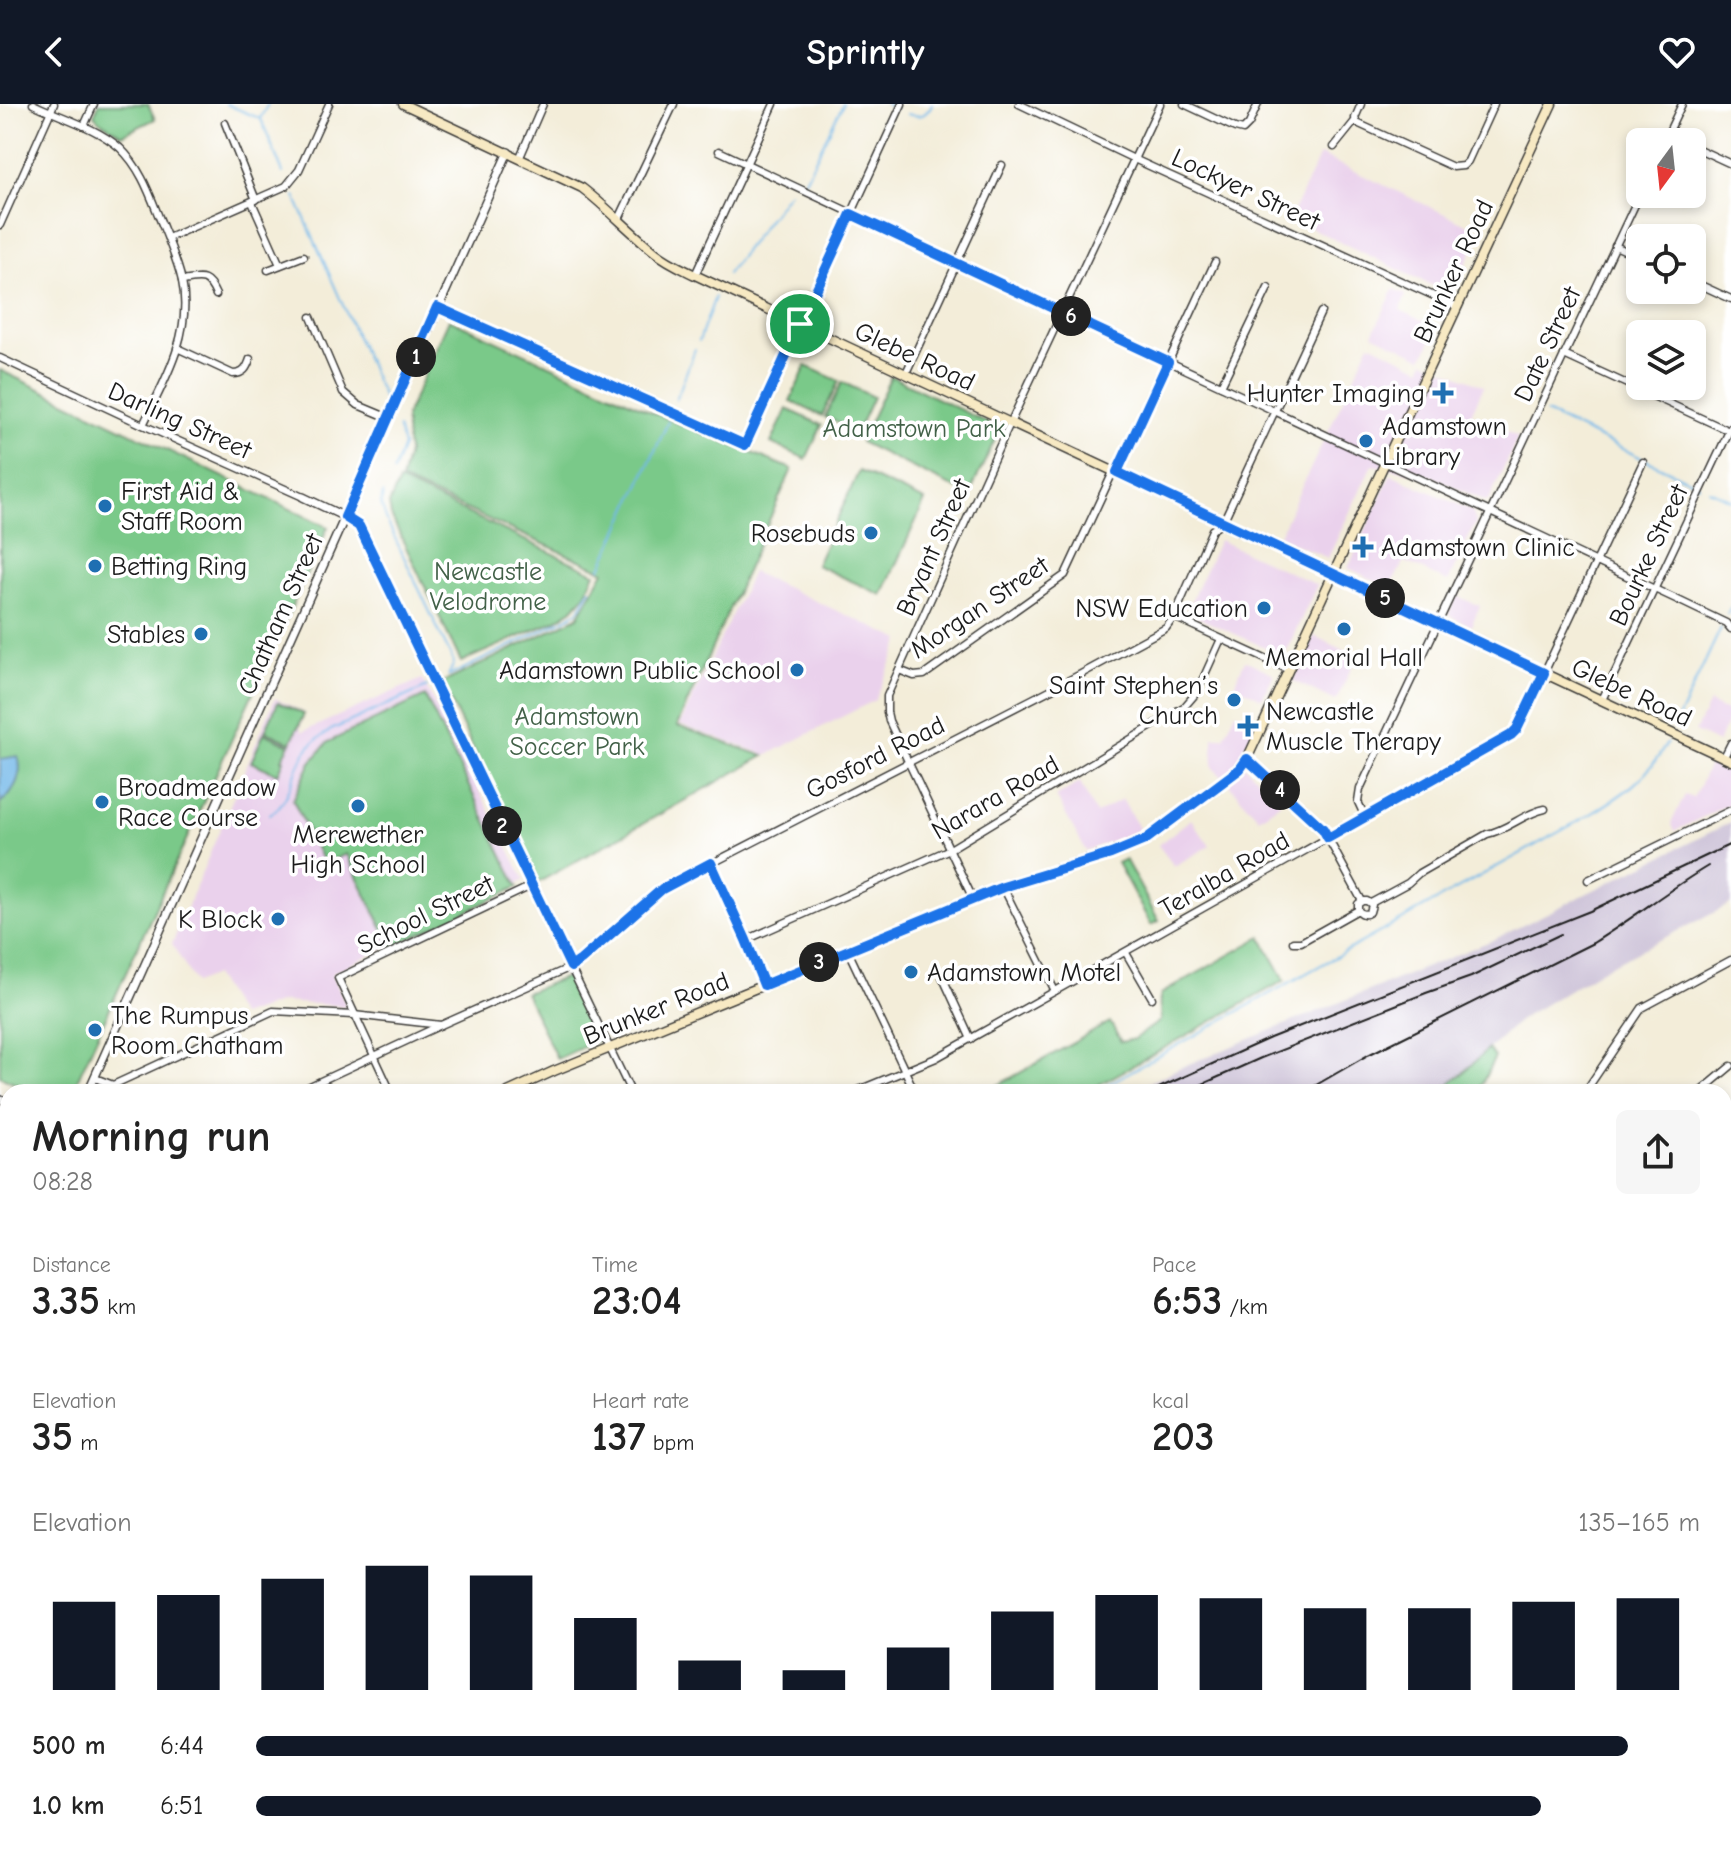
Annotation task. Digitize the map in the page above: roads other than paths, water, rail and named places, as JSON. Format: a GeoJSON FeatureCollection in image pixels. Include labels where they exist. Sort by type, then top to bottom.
{"type":"FeatureCollection","features":[{"type":"Feature","properties":{"kind":"main road","name":"Glebe Road"},"geometry":{"type":"LineString","coordinates":[[403,104],[582,188],[653,251],[695,275],[1728,759]]}},
{"type":"Feature","properties":{"kind":"main road","name":"Brunker Road"},"geometry":{"type":"LineString","coordinates":[[527,1084],[1003,887],[1111,854],[1145,840],[1240,769],[1552,104]]}},
{"type":"Feature","properties":{"kind":"street"},"geometry":{"type":"LineString","coordinates":[[33,104],[84,126],[120,148],[147,186],[168,238],[182,281],[185,310],[182,337],[143,425]]}},
{"type":"Feature","properties":{"kind":"street"},"geometry":{"type":"LineString","coordinates":[[0,225],[54,104]]}},
{"type":"Feature","properties":{"kind":"street"},"geometry":{"type":"LineString","coordinates":[[84,126],[94,104]]}},
{"type":"Feature","properties":{"kind":"street"},"geometry":{"type":"LineString","coordinates":[[168,238],[286,186],[295,178],[329,104]]}},
{"type":"Feature","properties":{"kind":"street"},"geometry":{"type":"LineString","coordinates":[[520,157],[543,104]]}},
{"type":"Feature","properties":{"kind":"street"},"geometry":{"type":"LineString","coordinates":[[619,219],[674,104]]}},
{"type":"Feature","properties":{"kind":"street"},"geometry":{"type":"LineString","coordinates":[[695,275],[774,104]]}},
{"type":"Feature","properties":{"kind":"street"},"geometry":{"type":"LineString","coordinates":[[437,307],[745,445],[902,104]]}},
{"type":"Feature","properties":{"kind":"street","name":"Lockyer Street"},"geometry":{"type":"LineString","coordinates":[[1019,104],[1458,307]]}},
{"type":"Feature","properties":{"kind":"street","name":"Bryant Street"},"geometry":{"type":"LineString","coordinates":[[908,762],[889,721],[886,702],[1011,423],[1160,104]]}},
{"type":"Feature","properties":{"kind":"street"},"geometry":{"type":"LineString","coordinates":[[1184,104],[1243,130],[1258,104]]}},
{"type":"Feature","properties":{"kind":"street"},"geometry":{"type":"LineString","coordinates":[[1334,147],[1355,121],[1361,104]]}},
{"type":"Feature","properties":{"kind":"street"},"geometry":{"type":"LineString","coordinates":[[1355,121],[1447,165],[1458,167],[1468,161],[1494,104]]}},
{"type":"Feature","properties":{"kind":"street"},"geometry":{"type":"LineString","coordinates":[[1671,128],[1681,106],[1672,104]]}},
{"type":"Feature","properties":{"kind":"street"},"geometry":{"type":"LineString","coordinates":[[225,123],[280,265]]}},
{"type":"Feature","properties":{"kind":"street"},"geometry":{"type":"LineString","coordinates":[[719,151],[1726,623],[1731,629]]}},
{"type":"Feature","properties":{"kind":"street","name":"Chatham Street"},"geometry":{"type":"LineString","coordinates":[[92,1084],[508,152]]}},
{"type":"Feature","properties":{"kind":"street"},"geometry":{"type":"LineString","coordinates":[[1706,152],[1731,164]]}},
{"type":"Feature","properties":{"kind":"street"},"geometry":{"type":"LineString","coordinates":[[906,373],[1002,165]]}},
{"type":"Feature","properties":{"kind":"street","name":"Date Street"},"geometry":{"type":"LineString","coordinates":[[1365,817],[1358,802],[1360,789],[1633,208]]}},
{"type":"Feature","properties":{"kind":"street"},"geometry":{"type":"LineString","coordinates":[[1615,246],[1626,251]]}},
{"type":"Feature","properties":{"kind":"street"},"geometry":{"type":"LineString","coordinates":[[268,270],[304,256]]}},
{"type":"Feature","properties":{"kind":"street","name":"Morgan Street"},"geometry":{"type":"LineString","coordinates":[[899,670],[914,676],[924,675],[1065,575],[1215,262]]}},
{"type":"Feature","properties":{"kind":"street"},"geometry":{"type":"LineString","coordinates":[[182,281],[199,278],[208,281],[216,295]]}},
{"type":"Feature","properties":{"kind":"street"},"geometry":{"type":"LineString","coordinates":[[1706,287],[1731,299]]}},
{"type":"Feature","properties":{"kind":"street"},"geometry":{"type":"LineString","coordinates":[[1221,386],[1268,288]]}},
{"type":"Feature","properties":{"kind":"street","name":"Gosford Road"},"geometry":{"type":"LineString","coordinates":[[315,1084],[571,967],[662,889],[1166,628],[1174,617],[1212,530],[1223,522],[1321,312]]}},
{"type":"Feature","properties":{"kind":"street"},"geometry":{"type":"LineString","coordinates":[[311,317],[343,392],[358,405],[389,418]]}},
{"type":"Feature","properties":{"kind":"street"},"geometry":{"type":"LineString","coordinates":[[177,348],[233,374],[245,370],[250,359]]}},
{"type":"Feature","properties":{"kind":"street"},"geometry":{"type":"LineString","coordinates":[[1564,355],[1730,429]]}},
{"type":"Feature","properties":{"kind":"street","name":"Darling Street"},"geometry":{"type":"LineString","coordinates":[[0,358],[345,517]]}},
{"type":"Feature","properties":{"kind":"street","name":"Bourke Street"},"geometry":{"type":"LineString","coordinates":[[1602,700],[1730,429]]}},
{"type":"Feature","properties":{"kind":"street","name":"Teralba Road"},"geometry":{"type":"LineString","coordinates":[[873,1084],[936,1058],[971,1039],[1511,735],[1521,722],[1643,462]]}},
{"type":"Feature","properties":{"kind":"street"},"geometry":{"type":"LineString","coordinates":[[345,517],[359,526],[627,1084]]}},
{"type":"Feature","properties":{"kind":"street"},"geometry":{"type":"LineString","coordinates":[[1174,617],[1289,670]]}},
{"type":"Feature","properties":{"kind":"street","name":"Narara Road"},"geometry":{"type":"LineString","coordinates":[[746,940],[950,849],[1185,706],[1197,692],[1221,639]]}},
{"type":"Feature","properties":{"kind":"street"},"geometry":{"type":"LineString","coordinates":[[1728,759],[1731,743]]}},
{"type":"Feature","properties":{"kind":"street"},"geometry":{"type":"LineString","coordinates":[[1247,759],[1323,829],[1362,901]]}},
{"type":"Feature","properties":{"kind":"street"},"geometry":{"type":"LineString","coordinates":[[908,762],[973,899]]}},
{"type":"Feature","properties":{"kind":"street"},"geometry":{"type":"LineString","coordinates":[[1371,903],[1369,913],[1362,914],[1358,910],[1358,904],[1362,901],[1371,903],[1487,834],[1545,809]]}},
{"type":"Feature","properties":{"kind":"street"},"geometry":{"type":"LineString","coordinates":[[1588,880],[1731,810]]}},
{"type":"Feature","properties":{"kind":"street"},"geometry":{"type":"LineString","coordinates":[[711,863],[764,985]]}},
{"type":"Feature","properties":{"kind":"street","name":"School Street"},"geometry":{"type":"LineString","coordinates":[[354,1015],[338,978],[531,886]]}},
{"type":"Feature","properties":{"kind":"street"},"geometry":{"type":"LineString","coordinates":[[1003,887],[1055,991]]}},
{"type":"Feature","properties":{"kind":"street"},"geometry":{"type":"LineString","coordinates":[[1293,942],[1301,942],[1358,910]]}},
{"type":"Feature","properties":{"kind":"street"},"geometry":{"type":"LineString","coordinates":[[848,951],[911,1084]]}},
{"type":"Feature","properties":{"kind":"street"},"geometry":{"type":"LineString","coordinates":[[1126,953],[1152,998]]}},
{"type":"Feature","properties":{"kind":"street"},"geometry":{"type":"LineString","coordinates":[[1590,1084],[1642,1008],[1731,960]]}},
{"type":"Feature","properties":{"kind":"street"},"geometry":{"type":"LineString","coordinates":[[942,976],[971,1039]]}},
{"type":"Feature","properties":{"kind":"street"},"geometry":{"type":"LineString","coordinates":[[115,1084],[273,1011],[354,1015],[441,1025]]}},
{"type":"Feature","properties":{"kind":"street"},"geometry":{"type":"LineString","coordinates":[[354,1015],[387,1084]]}},
{"type":"Feature","properties":{"kind":"street"},"geometry":{"type":"LineString","coordinates":[[1710,1084],[1731,1066]]}},
{"type":"Feature","properties":{"kind":"street"},"geometry":{"type":"LineString","coordinates":[[95,1078],[110,1084]]}},
{"type":"Feature","properties":{"kind":"water"},"geometry":{"type":"Polygon","coordinates":[[[18,756],[20,769],[17,782],[0,803],[0,759],[18,756]]]}},
{"type":"Feature","properties":{"kind":"waterway"},"geometry":{"type":"LineString","coordinates":[[226,104],[261,119],[283,173]]}},
{"type":"Feature","properties":{"kind":"waterway"},"geometry":{"type":"LineString","coordinates":[[261,117],[268,104]]}},
{"type":"Feature","properties":{"kind":"waterway"},"geometry":{"type":"LineString","coordinates":[[805,180],[843,104]]}},
{"type":"Feature","properties":{"kind":"waterway"},"geometry":{"type":"LineString","coordinates":[[886,104],[895,108]]}},
{"type":"Feature","properties":{"kind":"waterway"},"geometry":{"type":"LineString","coordinates":[[907,114],[922,115],[932,104]]}},
{"type":"Feature","properties":{"kind":"waterway"},"geometry":{"type":"LineString","coordinates":[[727,274],[789,192]]}},
{"type":"Feature","properties":{"kind":"waterway"},"geometry":{"type":"LineString","coordinates":[[295,196],[385,401]]}},
{"type":"Feature","properties":{"kind":"waterway"},"geometry":{"type":"LineString","coordinates":[[699,341],[715,297]]}},
{"type":"Feature","properties":{"kind":"waterway"},"geometry":{"type":"LineString","coordinates":[[676,400],[695,349]]}},
{"type":"Feature","properties":{"kind":"waterway"},"geometry":{"type":"LineString","coordinates":[[1546,413],[1699,485]]}},
{"type":"Feature","properties":{"kind":"waterway"},"geometry":{"type":"LineString","coordinates":[[601,568],[668,422]]}},
{"type":"Feature","properties":{"kind":"waterway"},"geometry":{"type":"LineString","coordinates":[[393,472],[403,446],[398,428]]}},
{"type":"Feature","properties":{"kind":"waterway"},"geometry":{"type":"LineString","coordinates":[[1709,490],[1731,500]]}},
{"type":"Feature","properties":{"kind":"waterway"},"geometry":{"type":"LineString","coordinates":[[383,494],[381,504],[386,519],[454,663],[448,676]]}},
{"type":"Feature","properties":{"kind":"waterway"},"geometry":{"type":"LineString","coordinates":[[449,676],[565,619],[578,611],[591,589]]}},
{"type":"Feature","properties":{"kind":"waterway"},"geometry":{"type":"LineString","coordinates":[[1727,614],[1731,607]]}},
{"type":"Feature","properties":{"kind":"waterway"},"geometry":{"type":"LineString","coordinates":[[1676,723],[1721,628]]}},
{"type":"Feature","properties":{"kind":"waterway"},"geometry":{"type":"LineString","coordinates":[[270,814],[284,801],[304,754],[315,741],[331,730],[427,687]]}},
{"type":"Feature","properties":{"kind":"waterway"},"geometry":{"type":"LineString","coordinates":[[1108,1084],[1591,814],[1634,784],[1667,743]]}},
{"type":"Feature","properties":{"kind":"railway"},"geometry":{"type":"LineString","coordinates":[[1168,1084],[1270,1038],[1590,911],[1731,844]]}},
{"type":"Feature","properties":{"kind":"railway"},"geometry":{"type":"LineString","coordinates":[[1318,1084],[1368,1055],[1593,943],[1708,866]]}},
{"type":"Feature","properties":{"kind":"railway"},"geometry":{"type":"LineString","coordinates":[[1203,1084],[1261,1058],[1471,977],[1561,934]]}},
{"type":"Feature","properties":{"kind":"place","name":"Hunter Imaging"},"geometry":{"type":"Point","coordinates":[1443,393]}},
{"type":"Feature","properties":{"kind":"place","name":"Adamstown Library"},"geometry":{"type":"Point","coordinates":[1366,441]}},
{"type":"Feature","properties":{"kind":"place","name":"First Aid & Staff Room"},"geometry":{"type":"Point","coordinates":[105,506]}},
{"type":"Feature","properties":{"kind":"place","name":"Rosebuds"},"geometry":{"type":"Point","coordinates":[871,533]}},
{"type":"Feature","properties":{"kind":"place","name":"Adamstown Clinic"},"geometry":{"type":"Point","coordinates":[1363,547]}},
{"type":"Feature","properties":{"kind":"place","name":"Betting Ring"},"geometry":{"type":"Point","coordinates":[95,566]}},
{"type":"Feature","properties":{"kind":"place","name":"NSW Education"},"geometry":{"type":"Point","coordinates":[1264,608]}},
{"type":"Feature","properties":{"kind":"place","name":"Memorial Hall"},"geometry":{"type":"Point","coordinates":[1344,629]}},
{"type":"Feature","properties":{"kind":"place","name":"Stables"},"geometry":{"type":"Point","coordinates":[201,634]}},
{"type":"Feature","properties":{"kind":"place","name":"Adamstown Public School"},"geometry":{"type":"Point","coordinates":[797,670]}},
{"type":"Feature","properties":{"kind":"place","name":"Saint Stephen’s Church"},"geometry":{"type":"Point","coordinates":[1234,700]}},
{"type":"Feature","properties":{"kind":"place","name":"Newcastle Muscle Therapy"},"geometry":{"type":"Point","coordinates":[1248,726]}},
{"type":"Feature","properties":{"kind":"place","name":"Broadmeadow Race Course"},"geometry":{"type":"Point","coordinates":[102,802]}},
{"type":"Feature","properties":{"kind":"place","name":"Merewether High School"},"geometry":{"type":"Point","coordinates":[358,806]}},
{"type":"Feature","properties":{"kind":"place","name":"K Block"},"geometry":{"type":"Point","coordinates":[278,919]}},
{"type":"Feature","properties":{"kind":"place","name":"Adamstown Motel"},"geometry":{"type":"Point","coordinates":[911,972]}},
{"type":"Feature","properties":{"kind":"place","name":"The Rumpus Room Chatham"},"geometry":{"type":"Point","coordinates":[95,1030]}},
{"type":"Feature","properties":{"kind":"park label","name":"Adamstown Park"},"geometry":{"type":"Point","coordinates":[914,428]}},
{"type":"Feature","properties":{"kind":"park label","name":"Newcastle Velodrome"},"geometry":{"type":"Point","coordinates":[488,586]}},
{"type":"Feature","properties":{"kind":"park label","name":"Adamstown Soccer Park"},"geometry":{"type":"Point","coordinates":[577,731]}}]}
